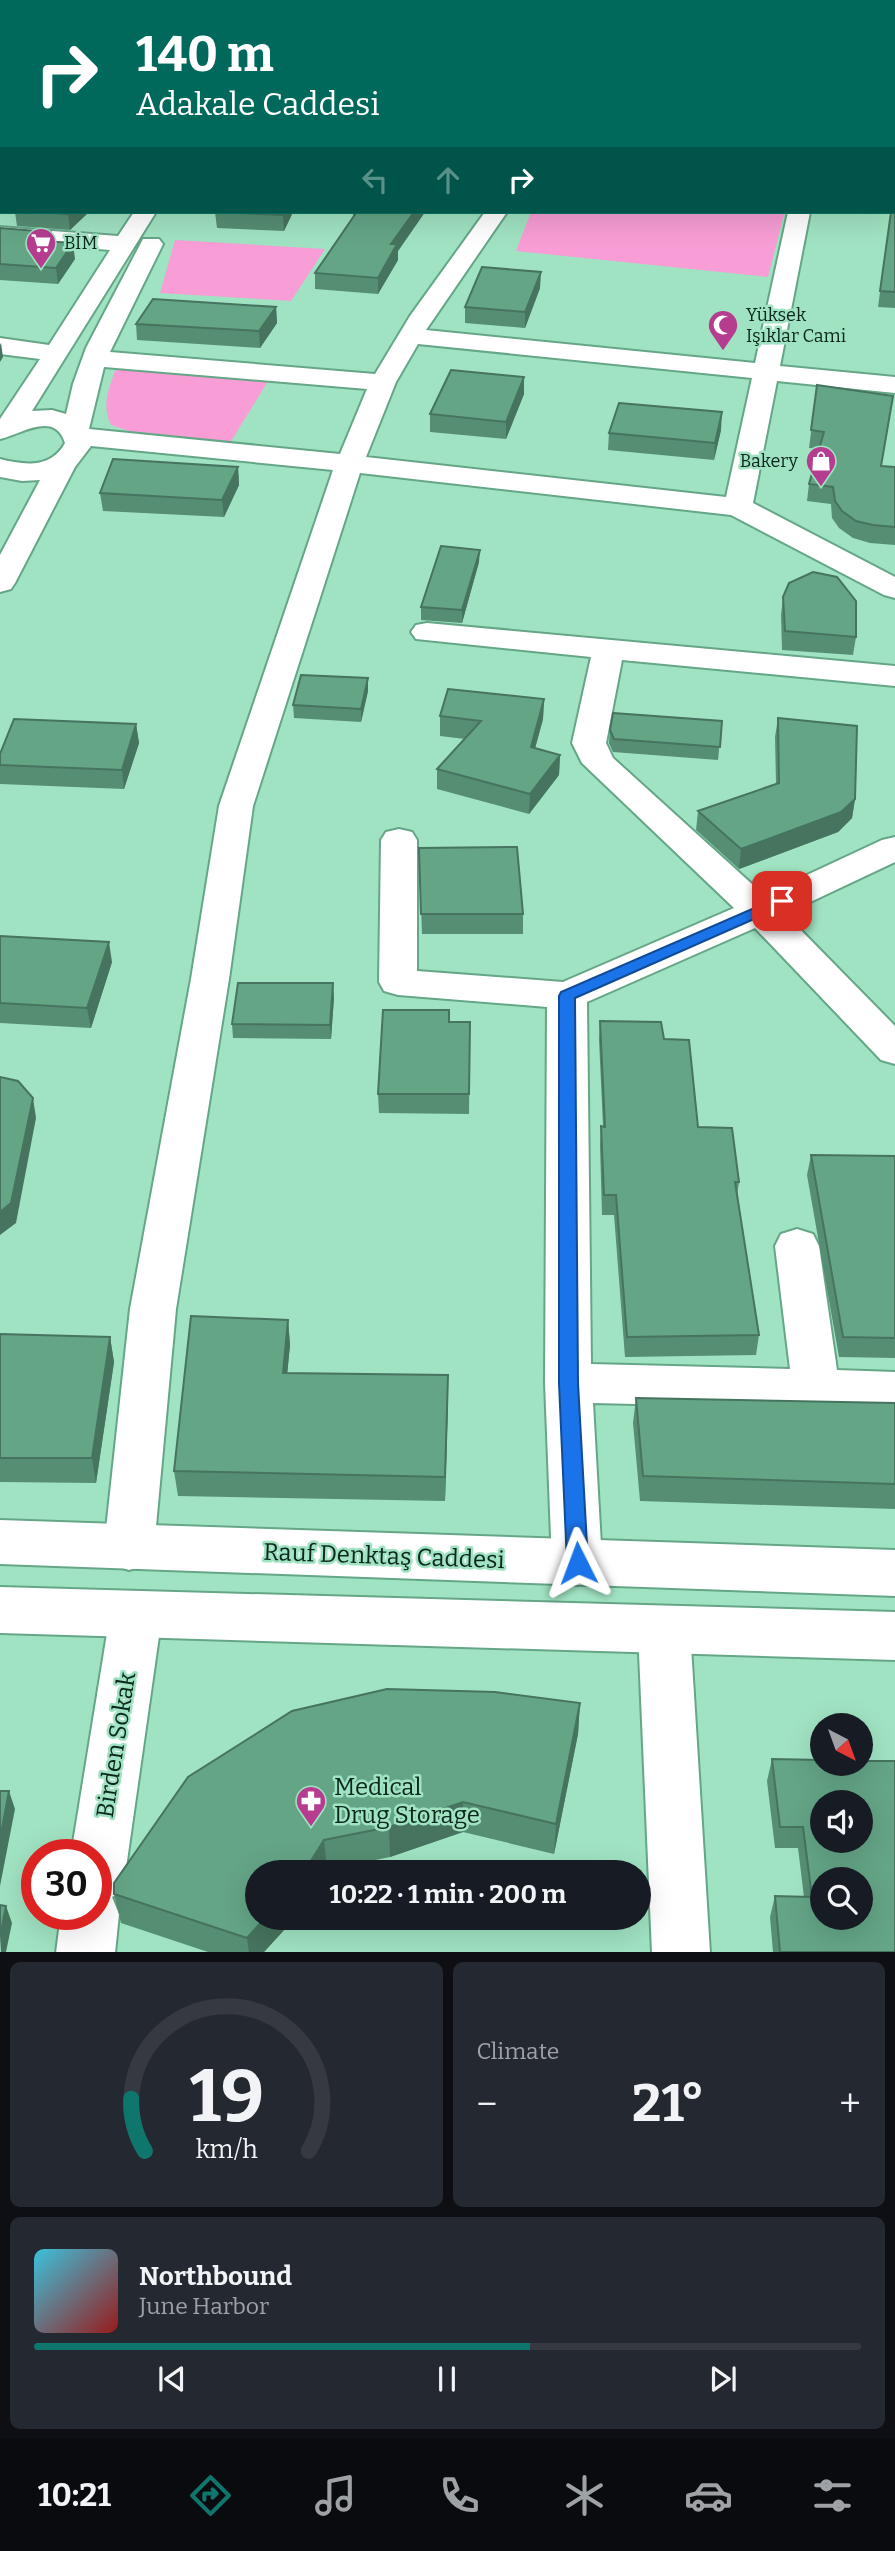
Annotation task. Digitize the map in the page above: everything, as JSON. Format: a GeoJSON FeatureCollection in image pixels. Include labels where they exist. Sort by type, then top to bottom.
{"type":"FeatureCollection","features":[{"type":"Feature","properties":{"kind":"street"},"geometry":{"type":"LineString","coordinates":[[4,428],[57,354],[144,214]]}},
{"type":"Feature","properties":{"kind":"street"},"geometry":{"type":"LineString","coordinates":[[0,583],[72,447],[82,412],[85,385],[166,214]]}},
{"type":"Feature","properties":{"kind":"street"},"geometry":{"type":"LineString","coordinates":[[129,1548],[153,1309],[211,979],[236,806],[349,465],[383,382],[422,316],[495,214]]}},
{"type":"Feature","properties":{"kind":"street"},"geometry":{"type":"LineString","coordinates":[[738,507],[799,214]]}},
{"type":"Feature","properties":{"kind":"street"},"geometry":{"type":"LineString","coordinates":[[0,234],[125,244]]}},
{"type":"Feature","properties":{"kind":"street"},"geometry":{"type":"LineString","coordinates":[[411,336],[895,385]]}},
{"type":"Feature","properties":{"kind":"street"},"geometry":{"type":"LineString","coordinates":[[0,346],[57,354]]}},
{"type":"Feature","properties":{"kind":"street"},"geometry":{"type":"LineString","coordinates":[[96,359],[383,382]]}},
{"type":"Feature","properties":{"kind":"street"},"geometry":{"type":"LineString","coordinates":[[4,428],[40,419],[56,420],[67,424],[72,447]]}},
{"type":"Feature","properties":{"kind":"street"},"geometry":{"type":"LineString","coordinates":[[0,467],[23,473],[72,447],[276,465],[349,465],[541,483],[738,507],[895,589]]}},
{"type":"Feature","properties":{"kind":"street"},"geometry":{"type":"LineString","coordinates":[[427,632],[895,676]]}},
{"type":"Feature","properties":{"kind":"street"},"geometry":{"type":"LineString","coordinates":[[609,648],[589,743],[599,763],[760,911],[895,1049]]}},
{"type":"Feature","properties":{"kind":"street"},"geometry":{"type":"LineString","coordinates":[[399,840],[398,982],[567,996],[895,848]]}},
{"type":"Feature","properties":{"kind":"street"},"geometry":{"type":"LineString","coordinates":[[567,996],[568,1383],[578,1563]]}},
{"type":"Feature","properties":{"kind":"street"},"geometry":{"type":"LineString","coordinates":[[797,1247],[816,1389]]}},
{"type":"Feature","properties":{"kind":"street"},"geometry":{"type":"LineString","coordinates":[[568,1383],[895,1391]]}},
{"type":"Feature","properties":{"kind":"street","name":"Rauf Denktaş Caddesi"},"geometry":{"type":"LineString","coordinates":[[0,1542],[895,1573]]}},
{"type":"Feature","properties":{"kind":"street"},"geometry":{"type":"LineString","coordinates":[[0,1610],[895,1636]]}},
{"type":"Feature","properties":{"kind":"street","name":"Birden Sokak"},"geometry":{"type":"LineString","coordinates":[[102,1839],[136,1615]]}},
{"type":"Feature","properties":{"kind":"street"},"geometry":{"type":"LineString","coordinates":[[664,1630],[681,1952]]}},
{"type":"Feature","properties":{"kind":"street"},"geometry":{"type":"LineString","coordinates":[[85,1952],[88,1930]]}},
{"type":"Feature","properties":{"kind":"shaded area"},"geometry":{"type":"Polygon","coordinates":[[[530,214],[784,214],[768,277],[516,251],[530,214]]]}},
{"type":"Feature","properties":{"kind":"shaded area"},"geometry":{"type":"Polygon","coordinates":[[[175,240],[325,249],[291,301],[160,293],[175,240]]]}},
{"type":"Feature","properties":{"kind":"shaded area"},"geometry":{"type":"Polygon","coordinates":[[[116,368],[270,378],[230,443],[132,432],[111,425],[106,403],[116,368]]]}},
{"type":"Feature","properties":{"kind":"building"},"geometry":{"type":"Polygon","coordinates":[[[355,214],[413,214],[391,244],[397,244],[378,278],[315,273],[355,214]]]}},
{"type":"Feature","properties":{"kind":"building"},"geometry":{"type":"Polygon","coordinates":[[[891,214],[895,214],[895,292],[880,291],[891,214]]]}},
{"type":"Feature","properties":{"kind":"building"},"geometry":{"type":"Polygon","coordinates":[[[0,228],[50,232],[41,241],[73,243],[56,268],[0,264],[0,228]]]}},
{"type":"Feature","properties":{"kind":"building"},"geometry":{"type":"Polygon","coordinates":[[[482,267],[541,272],[525,312],[465,307],[482,267]]]}},
{"type":"Feature","properties":{"kind":"building"},"geometry":{"type":"Polygon","coordinates":[[[153,299],[276,307],[259,331],[136,324],[153,299]]]}},
{"type":"Feature","properties":{"kind":"building"},"geometry":{"type":"Polygon","coordinates":[[[451,370],[524,377],[506,422],[430,414],[451,370]]]}},
{"type":"Feature","properties":{"kind":"building"},"geometry":{"type":"Polygon","coordinates":[[[817,385],[893,396],[881,466],[895,467],[895,527],[856,521],[842,511],[835,501],[833,487],[809,484],[824,432],[811,430],[817,385]]]}},
{"type":"Feature","properties":{"kind":"building"},"geometry":{"type":"Polygon","coordinates":[[[619,403],[722,412],[715,443],[609,433],[619,403]]]}},
{"type":"Feature","properties":{"kind":"building"},"geometry":{"type":"Polygon","coordinates":[[[113,459],[238,467],[222,500],[100,493],[113,459]]]}},
{"type":"Feature","properties":{"kind":"building"},"geometry":{"type":"Polygon","coordinates":[[[441,546],[480,550],[462,610],[421,607],[441,546]]]}},
{"type":"Feature","properties":{"kind":"building"},"geometry":{"type":"Polygon","coordinates":[[[813,572],[837,577],[856,601],[856,637],[785,631],[783,597],[789,583],[813,572]]]}},
{"type":"Feature","properties":{"kind":"building"},"geometry":{"type":"Polygon","coordinates":[[[301,675],[368,678],[361,709],[293,705],[301,675]]]}},
{"type":"Feature","properties":{"kind":"building"},"geometry":{"type":"Polygon","coordinates":[[[448,689],[544,699],[531,747],[560,755],[530,794],[437,769],[481,721],[440,716],[448,689]]]}},
{"type":"Feature","properties":{"kind":"building"},"geometry":{"type":"Polygon","coordinates":[[[613,713],[722,721],[720,747],[614,739],[610,730],[613,713]]]}},
{"type":"Feature","properties":{"kind":"building"},"geometry":{"type":"Polygon","coordinates":[[[778,718],[857,726],[855,799],[841,812],[741,849],[698,811],[779,783],[778,718]]]}},
{"type":"Feature","properties":{"kind":"building"},"geometry":{"type":"Polygon","coordinates":[[[14,719],[136,724],[122,770],[0,765],[0,754],[14,719]]]}},
{"type":"Feature","properties":{"kind":"building"},"geometry":{"type":"Polygon","coordinates":[[[517,847],[523,914],[421,914],[419,848],[517,847]]]}},
{"type":"Feature","properties":{"kind":"building"},"geometry":{"type":"Polygon","coordinates":[[[0,936],[109,942],[87,1008],[0,1003],[0,936]]]}},
{"type":"Feature","properties":{"kind":"building"},"geometry":{"type":"Polygon","coordinates":[[[238,983],[333,983],[330,1025],[232,1024],[238,983]]]}},
{"type":"Feature","properties":{"kind":"building"},"geometry":{"type":"Polygon","coordinates":[[[383,1010],[449,1010],[449,1022],[470,1022],[469,1094],[378,1094],[383,1010]]]}},
{"type":"Feature","properties":{"kind":"building"},"geometry":{"type":"Polygon","coordinates":[[[600,1021],[661,1022],[664,1039],[689,1040],[698,1127],[732,1128],[739,1182],[735,1182],[759,1335],[627,1337],[616,1195],[604,1195],[601,1126],[605,1127],[600,1021]]]}},
{"type":"Feature","properties":{"kind":"building"},"geometry":{"type":"Polygon","coordinates":[[[0,1077],[18,1081],[33,1098],[11,1203],[0,1212],[0,1077]]]}},
{"type":"Feature","properties":{"kind":"building"},"geometry":{"type":"Polygon","coordinates":[[[811,1155],[895,1156],[895,1338],[843,1337],[811,1155]]]}},
{"type":"Feature","properties":{"kind":"building"},"geometry":{"type":"Polygon","coordinates":[[[191,1316],[288,1320],[283,1373],[448,1375],[445,1477],[174,1471],[191,1316]]]}},
{"type":"Feature","properties":{"kind":"building"},"geometry":{"type":"Polygon","coordinates":[[[0,1334],[110,1337],[92,1458],[0,1458],[0,1334]]]}},
{"type":"Feature","properties":{"kind":"building"},"geometry":{"type":"Polygon","coordinates":[[[636,1398],[895,1403],[895,1484],[643,1476],[636,1398]]]}},
{"type":"Feature","properties":{"kind":"building"},"geometry":{"type":"Polygon","coordinates":[[[387,1689],[495,1692],[580,1703],[556,1824],[463,1802],[389,1827],[324,1840],[312,1860],[245,1860],[245,1930],[254,1930],[247,1938],[114,1894],[114,1883],[188,1777],[292,1711],[387,1689]]]}},
{"type":"Feature","properties":{"kind":"building"},"geometry":{"type":"Polygon","coordinates":[[[772,1759],[810,1760],[810,1776],[873,1776],[873,1761],[895,1761],[895,1952],[780,1952],[775,1896],[810,1897],[810,1930],[873,1930],[873,1867],[810,1867],[810,1881],[803,1827],[780,1827],[772,1759]]]}},
{"type":"Feature","properties":{"kind":"building"},"geometry":{"type":"Polygon","coordinates":[[[0,1791],[9,1791],[0,1839],[0,1791]]]}},
{"type":"Feature","properties":{"kind":"building"},"geometry":{"type":"Polygon","coordinates":[[[0,1905],[6,1906],[0,1936],[0,1905]]]}},
{"type":"Feature","properties":{"kind":"place","name":"BİM"},"geometry":{"type":"Point","coordinates":[41,270]}},
{"type":"Feature","properties":{"kind":"place","name":"Yüksek Işıklar Cami"},"geometry":{"type":"Point","coordinates":[723,352]}},
{"type":"Feature","properties":{"kind":"place","name":"Bakery"},"geometry":{"type":"Point","coordinates":[821,488]}},
{"type":"Feature","properties":{"kind":"place","name":"Medical Drug Storage"},"geometry":{"type":"Point","coordinates":[311,1828]}},
{"type":"Feature","properties":{"kind":"route"},"geometry":{"type":"LineString","coordinates":[[578,1563],[568,1383],[567,996],[782,901]]}}]}
